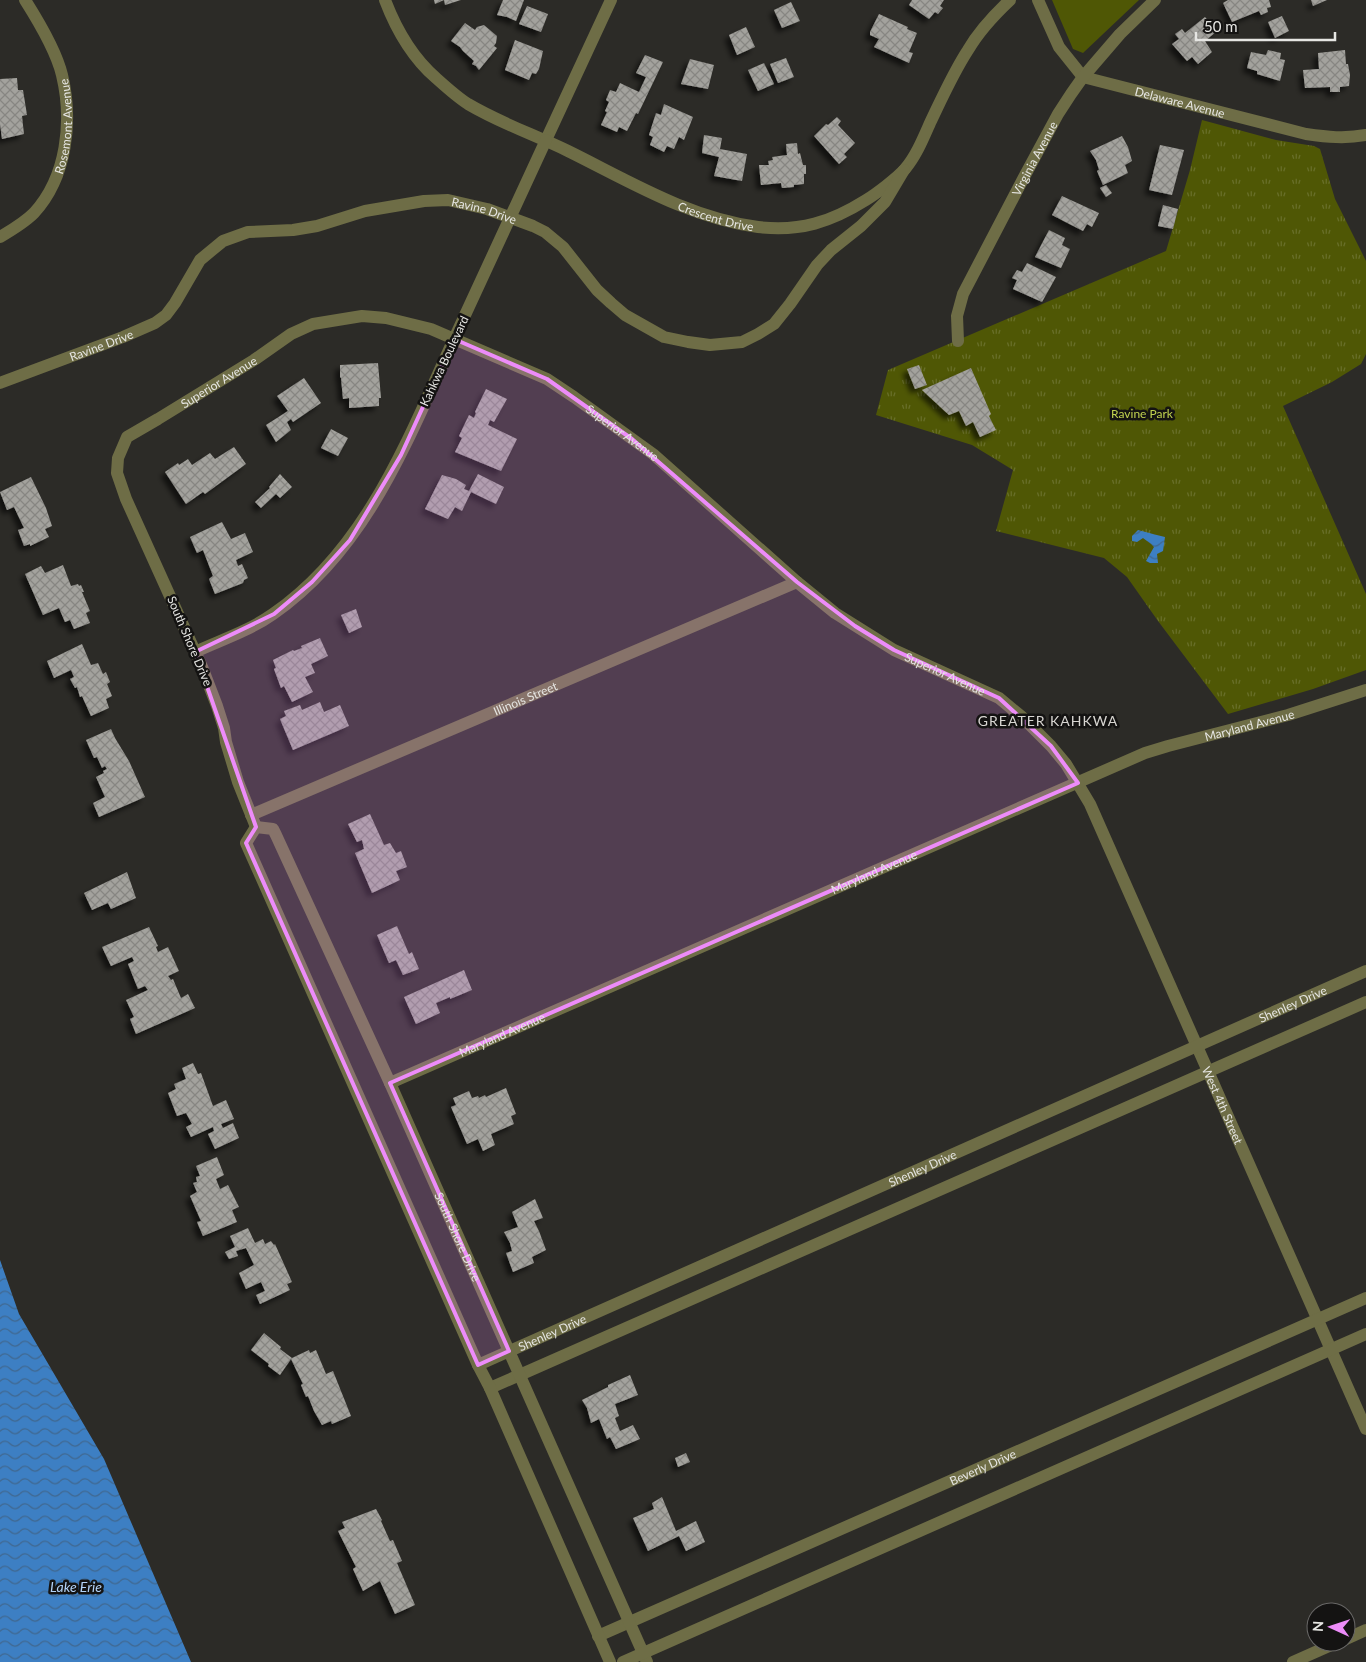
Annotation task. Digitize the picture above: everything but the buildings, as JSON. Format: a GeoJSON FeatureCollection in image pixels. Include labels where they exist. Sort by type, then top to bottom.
{"type":"FeatureCollection","features":[{"type":"Feature","properties":{"kind":"street","name":"Rosemont Avenue"},"geometry":{"type":"LineString","coordinates":[[0,237],[16,228],[34,212],[47,194],[57,174],[67,132],[68,108],[62,74],[38,20],[25,0]]}},
{"type":"Feature","properties":{"kind":"street","name":"Crescent Drive"},"geometry":{"type":"LineString","coordinates":[[385,0],[392,18],[416,56],[435,77],[467,103],[691,210],[711,217],[758,227],[785,228],[807,226],[829,220],[869,199],[904,170],[918,148],[967,51],[979,33],[1010,0]]}},
{"type":"Feature","properties":{"kind":"street","name":"Kahkwa Boulevard"},"geometry":{"type":"LineString","coordinates":[[195,652],[251,628],[274,614],[312,582],[350,540],[365,518],[401,455],[611,0]]}},
{"type":"Feature","properties":{"kind":"street"},"geometry":{"type":"LineString","coordinates":[[1038,0],[1059,48],[1082,77]]}},
{"type":"Feature","properties":{"kind":"street","name":"Virginia Avenue"},"geometry":{"type":"LineString","coordinates":[[958,341],[956,316],[963,294],[1058,114],[1082,77],[1120,34],[1155,0]]}},
{"type":"Feature","properties":{"kind":"street","name":"Delaware Avenue"},"geometry":{"type":"LineString","coordinates":[[1082,77],[1306,134],[1330,138],[1352,138],[1366,135]]}},
{"type":"Feature","properties":{"kind":"street","name":"Ravine Drive"},"geometry":{"type":"LineString","coordinates":[[0,383],[123,337],[155,323],[166,315],[175,303],[200,260],[223,241],[248,232],[293,230],[317,226],[365,211],[424,201],[448,200],[487,209],[544,232],[563,247],[597,290],[625,315],[664,337],[710,345],[742,342],[774,324],[831,250],[861,226],[885,202],[904,170]]}},
{"type":"Feature","properties":{"kind":"street","name":"Superior Avenue"},"geometry":{"type":"LineString","coordinates":[[118,458],[127,437],[254,360],[291,334],[313,324],[362,316],[386,318],[431,329],[547,380],[603,418],[653,454],[834,613],[894,650],[999,698],[1022,717],[1051,746],[1066,764],[1078,783]]}},
{"type":"Feature","properties":{"kind":"street","name":"South Shore Drive"},"geometry":{"type":"LineString","coordinates":[[118,458],[117,473],[126,499],[195,652],[217,706],[229,752],[254,821],[273,829],[390,1083],[645,1658]]}},
{"type":"Feature","properties":{"kind":"street","name":"Illinois Street"},"geometry":{"type":"LineString","coordinates":[[254,821],[797,582]]}},
{"type":"Feature","properties":{"kind":"street","name":"Maryland Avenue"},"geometry":{"type":"LineString","coordinates":[[390,1083],[1146,753],[1288,715],[1366,690]]}},
{"type":"Feature","properties":{"kind":"street","name":"West 4th Street"},"geometry":{"type":"LineString","coordinates":[[1078,783],[1090,804],[1366,1428]]}},
{"type":"Feature","properties":{"kind":"street"},"geometry":{"type":"LineString","coordinates":[[254,821],[246,843],[478,1365],[490,1388],[610,1662]]}},
{"type":"Feature","properties":{"kind":"street","name":"Shenley Drive"},"geometry":{"type":"LineString","coordinates":[[478,1365],[1366,971]]}},
{"type":"Feature","properties":{"kind":"street"},"geometry":{"type":"LineString","coordinates":[[490,1388],[1366,1002]]}},
{"type":"Feature","properties":{"kind":"street","name":"Beverly Drive"},"geometry":{"type":"LineString","coordinates":[[598,1636],[1366,1298]]}},
{"type":"Feature","properties":{"kind":"street"},"geometry":{"type":"LineString","coordinates":[[623,1662],[645,1658],[1366,1334]]}},
{"type":"Feature","properties":{"kind":"street"},"geometry":{"type":"LineString","coordinates":[[1293,1662],[1316,1652]]}},
{"type":"Feature","properties":{"kind":"highlighted area"},"geometry":{"type":"Polygon","coordinates":[[[454,339],[547,379],[632,439],[797,582],[855,626],[894,650],[999,698],[1051,746],[1078,783],[390,1083],[509,1351],[478,1365],[246,843],[256,827],[195,652],[274,614],[312,582],[350,540],[401,455],[454,339]]]}},
{"type":"Feature","properties":{"kind":"green space"},"geometry":{"type":"Polygon","coordinates":[[[1052,0],[1139,0],[1083,53],[1073,49],[1052,0]]]}},
{"type":"Feature","properties":{"kind":"green space","name":"Ravine Park"},"geometry":{"type":"Polygon","coordinates":[[[1202,120],[1276,140],[1314,146],[1320,149],[1335,199],[1366,261],[1366,354],[1361,364],[1332,382],[1283,406],[1366,594],[1366,670],[1313,689],[1228,714],[1127,577],[1104,558],[996,531],[1013,470],[972,445],[876,415],[888,370],[1166,251],[1190,170],[1202,120]]]}},
{"type":"Feature","properties":{"kind":"water"},"geometry":{"type":"Polygon","coordinates":[[[1138,530],[1165,537],[1163,551],[1157,554],[1158,563],[1146,561],[1154,547],[1151,544],[1143,538],[1137,542],[1132,541],[1132,536],[1138,530]]]}},
{"type":"Feature","properties":{"kind":"water","name":"Lake Erie"},"geometry":{"type":"Polygon","coordinates":[[[0,1260],[19,1314],[104,1459],[191,1662],[0,1662],[0,1260]]]}},
{"type":"Feature","properties":{"kind":"district","name":"GREATER KAHKWA"},"geometry":{"type":"Point","coordinates":[1048,720]}}]}
